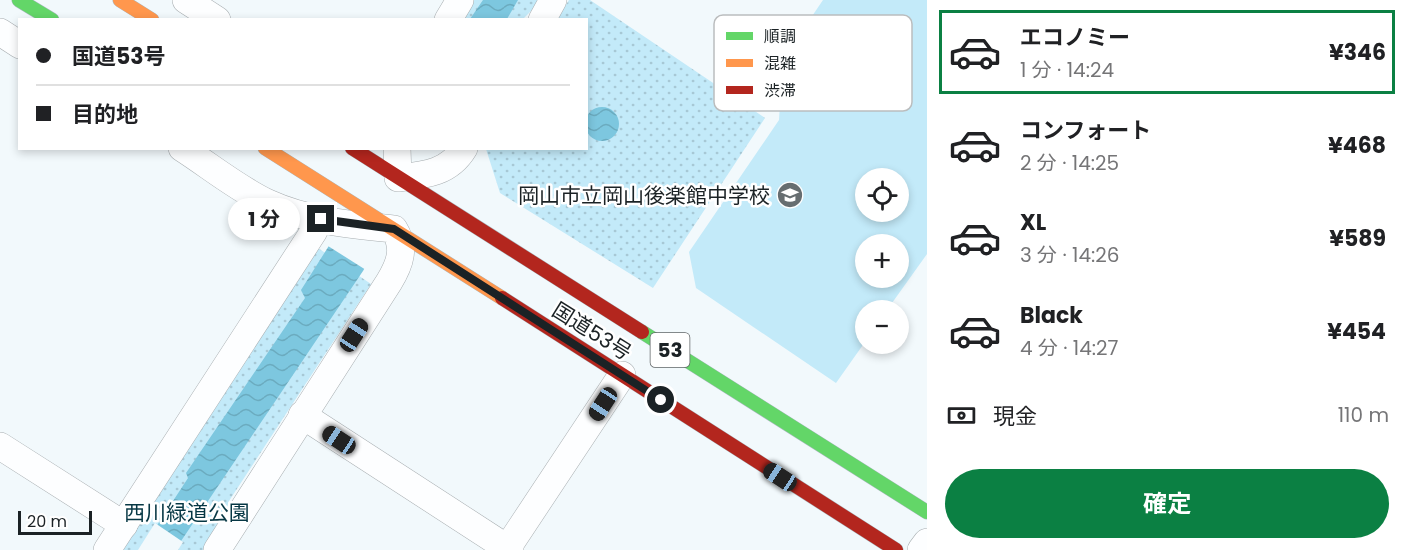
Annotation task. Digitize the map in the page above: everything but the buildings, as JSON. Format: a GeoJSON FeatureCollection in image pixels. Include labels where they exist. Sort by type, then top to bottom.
{"type":"FeatureCollection","features":[{"type":"Feature","properties":{"kind":"highway"},"geometry":{"type":"LineString","coordinates":[[19,0],[49,18]]}},
{"type":"Feature","properties":{"kind":"highway"},"geometry":{"type":"LineString","coordinates":[[120,0],[149,18]]}},
{"type":"Feature","properties":{"kind":"highway"},"geometry":{"type":"LineString","coordinates":[[268,150],[348,213]]}},
{"type":"Feature","properties":{"kind":"highway","name":"国道53号"},"geometry":{"type":"LineString","coordinates":[[356,150],[401,171],[927,512]]}},
{"type":"Feature","properties":{"kind":"highway","name":"国道53号"},"geometry":{"type":"LineString","coordinates":[[392,228],[896,550]]}},
{"type":"Feature","properties":{"kind":"street"},"geometry":{"type":"LineString","coordinates":[[186,0],[215,18]]}},
{"type":"Feature","properties":{"kind":"street"},"geometry":{"type":"LineString","coordinates":[[449,18],[460,0]]}},
{"type":"Feature","properties":{"kind":"street"},"geometry":{"type":"LineString","coordinates":[[543,18],[553,0]]}},
{"type":"Feature","properties":{"kind":"street"},"geometry":{"type":"LineString","coordinates":[[0,32],[18,44]]}},
{"type":"Feature","properties":{"kind":"street"},"geometry":{"type":"LineString","coordinates":[[185,150],[267,202],[299,214],[348,213],[392,228],[400,241],[400,265],[217,550]]}},
{"type":"Feature","properties":{"kind":"street"},"geometry":{"type":"LineString","coordinates":[[401,171],[451,165],[462,150]]}},
{"type":"Feature","properties":{"kind":"street"},"geometry":{"type":"LineString","coordinates":[[107,550],[314,231]]}},
{"type":"Feature","properties":{"kind":"street"},"geometry":{"type":"LineString","coordinates":[[302,415],[508,549],[622,375]]}},
{"type":"Feature","properties":{"kind":"street"},"geometry":{"type":"LineString","coordinates":[[0,446],[124,525]]}},
{"type":"Feature","properties":{"kind":"street"},"geometry":{"type":"LineString","coordinates":[[921,550],[927,542]]}},
{"type":"Feature","properties":{"kind":"green space"},"geometry":{"type":"Polygon","coordinates":[[[470,0],[542,0],[524,18],[459,18],[470,0]]]}},
{"type":"Feature","properties":{"kind":"green space"},"geometry":{"type":"Polygon","coordinates":[[[569,0],[590,0],[714,84],[714,111],[755,111],[765,118],[653,288],[500,193],[486,150],[588,150],[588,18],[558,18],[569,0]]]}},
{"type":"Feature","properties":{"kind":"green space"},"geometry":{"type":"Polygon","coordinates":[[[823,0],[927,0],[927,254],[909,279],[909,234],[855,234],[855,288],[903,288],[894,300],[855,300],[857,354],[836,383],[696,288],[689,252],[779,120],[780,111],[912,111],[912,15],[813,15],[823,0]]]}},
{"type":"Feature","properties":{"kind":"green space","name":"西川緑道公園"},"geometry":{"type":"Polygon","coordinates":[[[318,248],[371,284],[229,501],[223,521],[204,550],[121,550],[318,248]]]}},
{"type":"Feature","properties":{"kind":"water"},"geometry":{"type":"Polygon","coordinates":[[[483,0],[518,0],[508,18],[471,18],[483,0]]]}},
{"type":"Feature","properties":{"kind":"water"},"geometry":{"type":"Polygon","coordinates":[[[595,108],[609,108],[618,117],[618,131],[609,140],[595,140],[588,134],[588,114],[595,108]]]}},
{"type":"Feature","properties":{"kind":"water"},"geometry":{"type":"Polygon","coordinates":[[[389,150],[433,150],[363,271],[175,550],[141,550],[188,478],[186,473],[305,298],[301,290],[389,150]]]}},
{"type":"Feature","properties":{"kind":"pier"},"geometry":{"type":"Polygon","coordinates":[[[387,150],[435,150],[366,270],[328,246],[387,150]]]}},
{"type":"Feature","properties":{"kind":"pier"},"geometry":{"type":"Polygon","coordinates":[[[155,523],[183,542],[178,550],[138,550],[155,523]]]}},
{"type":"Feature","properties":{"kind":"traffic: fast"},"geometry":{"type":"LineString","coordinates":[[19,0],[49,18]]}},
{"type":"Feature","properties":{"kind":"traffic: fast"},"geometry":{"type":"LineString","coordinates":[[642,332],[927,512]]}},
{"type":"Feature","properties":{"kind":"traffic: slow"},"geometry":{"type":"LineString","coordinates":[[120,0],[149,18]]}},
{"type":"Feature","properties":{"kind":"traffic: slow"},"geometry":{"type":"LineString","coordinates":[[268,150],[502,298]]}},
{"type":"Feature","properties":{"kind":"traffic: jam"},"geometry":{"type":"LineString","coordinates":[[355,150],[642,332]]}},
{"type":"Feature","properties":{"kind":"traffic: jam"},"geometry":{"type":"LineString","coordinates":[[502,298],[896,550]]}},
{"type":"Feature","properties":{"kind":"place","name":"岡山市立岡山後楽館中学校"},"geometry":{"type":"Point","coordinates":[790,195]}},
{"type":"Feature","properties":{"kind":"route"},"geometry":{"type":"LineString","coordinates":[[321,219],[394,229],[661,400]]}}]}
